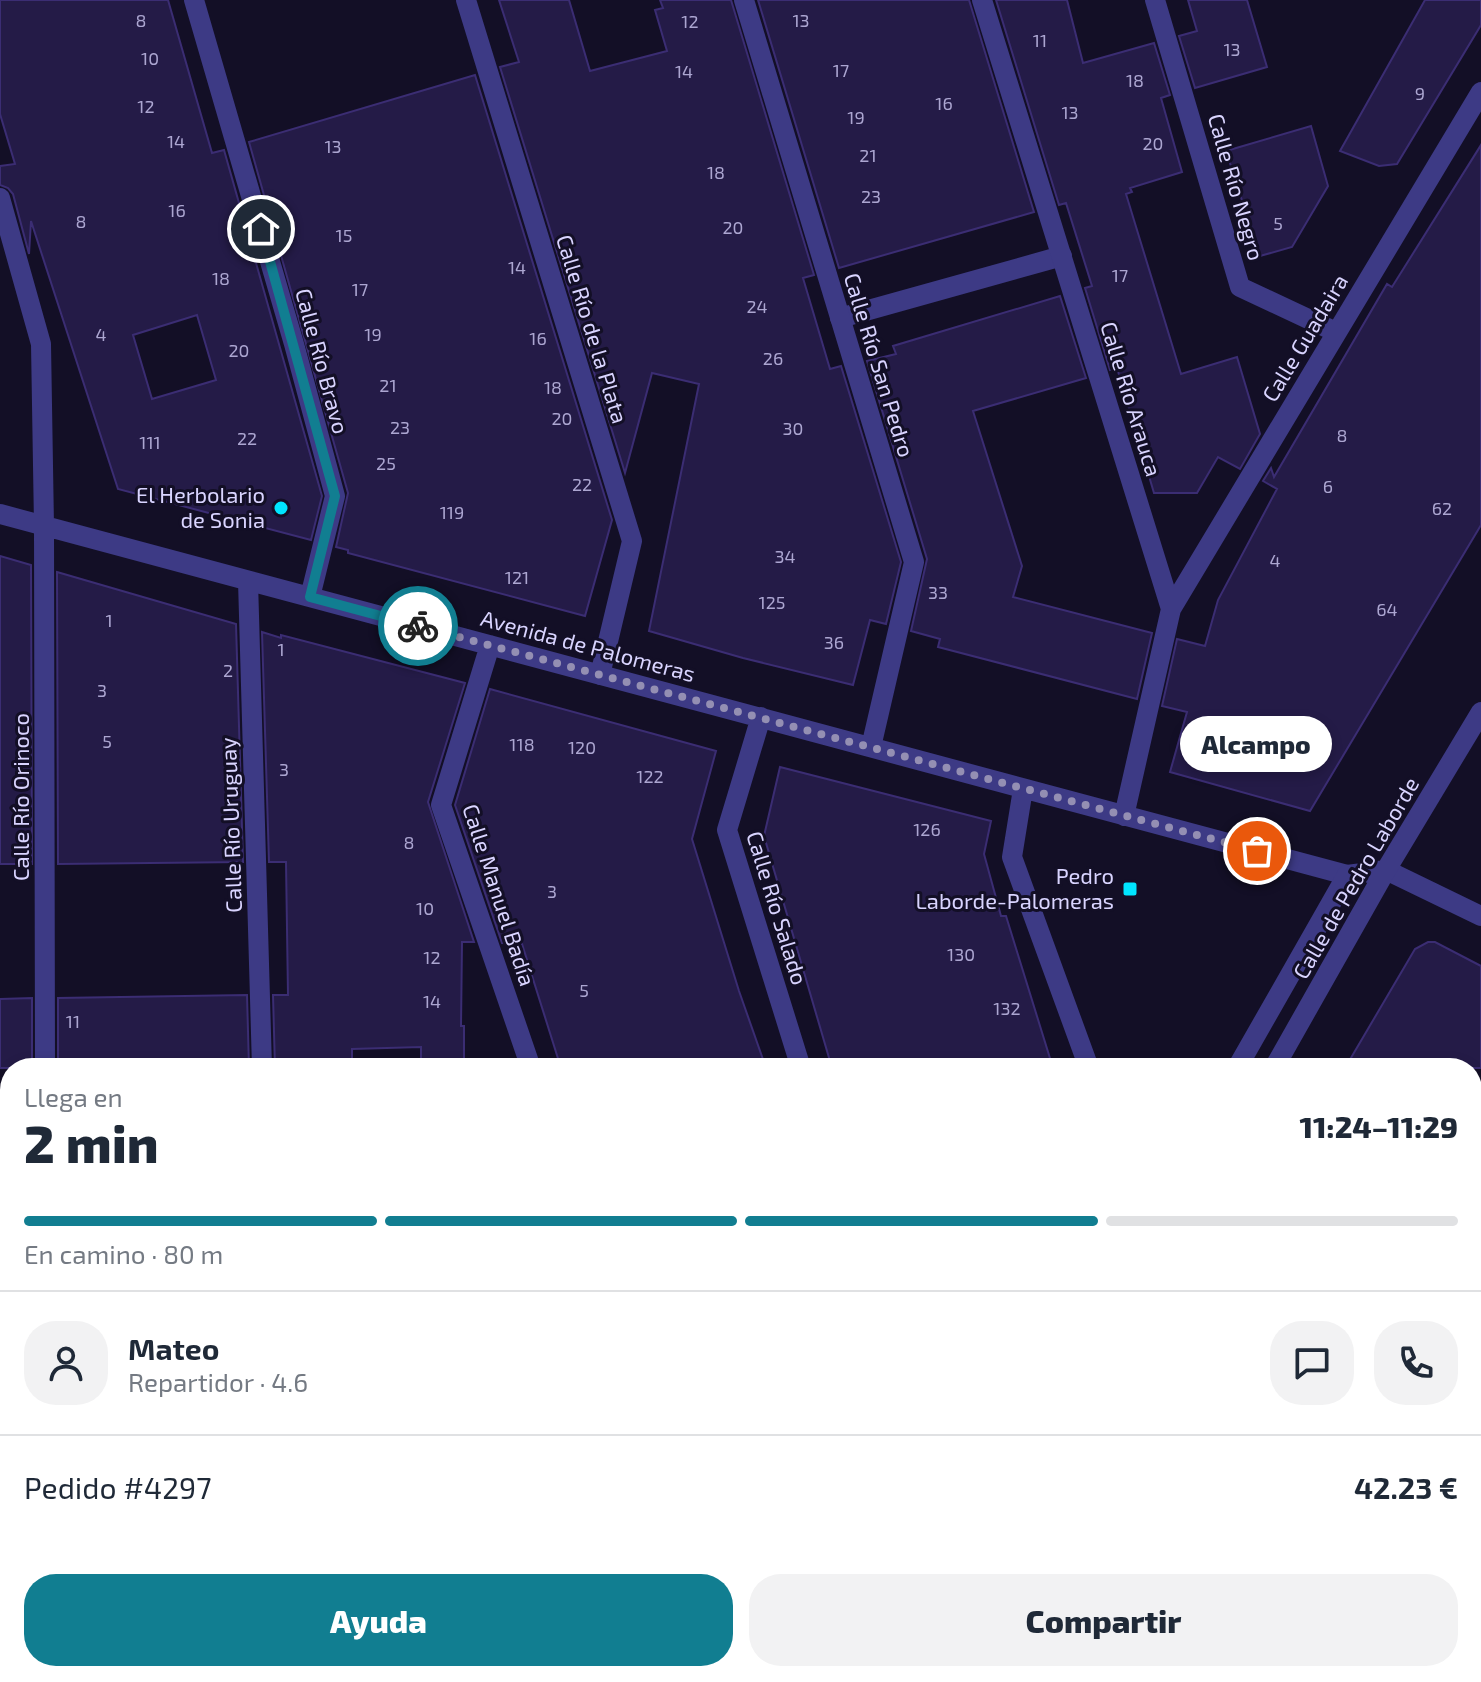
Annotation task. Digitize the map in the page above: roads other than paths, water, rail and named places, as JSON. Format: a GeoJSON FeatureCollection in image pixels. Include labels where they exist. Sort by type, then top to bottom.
{"type":"FeatureCollection","features":[{"type":"Feature","properties":{"kind":"street","name":"Calle Río Bravo"},"geometry":{"type":"LineString","coordinates":[[194,0],[335,496],[310,597]]}},
{"type":"Feature","properties":{"kind":"street","name":"Calle Río de la Plata"},"geometry":{"type":"LineString","coordinates":[[466,0],[632,541],[600,675]]}},
{"type":"Feature","properties":{"kind":"street","name":"Calle Río San Pedro"},"geometry":{"type":"LineString","coordinates":[[744,0],[914,562],[871,747]]}},
{"type":"Feature","properties":{"kind":"street","name":"Calle Río Arauca"},"geometry":{"type":"LineString","coordinates":[[982,0],[1171,609],[1124,816]]}},
{"type":"Feature","properties":{"kind":"street","name":"Calle Río Negro"},"geometry":{"type":"LineString","coordinates":[[1155,0],[1240,287],[1336,332]]}},
{"type":"Feature","properties":{"kind":"street","name":"Calle Guadaira"},"geometry":{"type":"LineString","coordinates":[[1171,609],[1481,92]]}},
{"type":"Feature","properties":{"kind":"street","name":"Calle Río Orinoco"},"geometry":{"type":"LineString","coordinates":[[0,198],[41,344],[45,1058]]}},
{"type":"Feature","properties":{"kind":"street"},"geometry":{"type":"LineString","coordinates":[[840,318],[1062,256]]}},
{"type":"Feature","properties":{"kind":"street","name":"Avenida de Palomeras"},"geometry":{"type":"LineString","coordinates":[[0,514],[1347,875],[1386,870]]}},
{"type":"Feature","properties":{"kind":"street","name":"Calle Río Uruguay"},"geometry":{"type":"LineString","coordinates":[[248,581],[262,1058]]}},
{"type":"Feature","properties":{"kind":"street","name":"Calle Manuel Badía"},"geometry":{"type":"LineString","coordinates":[[490,645],[441,805],[528,1058]]}},
{"type":"Feature","properties":{"kind":"street","name":"Calle de Pedro Laborde"},"geometry":{"type":"LineString","coordinates":[[1280,1058],[1386,870],[1481,712]]}},
{"type":"Feature","properties":{"kind":"street","name":"Calle Río Salado"},"geometry":{"type":"LineString","coordinates":[[761,717],[727,830],[798,1058]]}},
{"type":"Feature","properties":{"kind":"street"},"geometry":{"type":"LineString","coordinates":[[1023,789],[1012,857],[1085,1058]]}},
{"type":"Feature","properties":{"kind":"street"},"geometry":{"type":"LineString","coordinates":[[1386,870],[1481,916]]}},
{"type":"Feature","properties":{"kind":"street","name":"Calle de Pedro Laborde"},"geometry":{"type":"LineString","coordinates":[[1243,1058],[1347,875]]}},
{"type":"Feature","properties":{"kind":"place","name":"El Herbolario de Sonia"},"geometry":{"type":"Point","coordinates":[281,508]}},
{"type":"Feature","properties":{"kind":"place","name":"Alcampo"},"geometry":{"type":"Point","coordinates":[1257,851]}},
{"type":"Feature","properties":{"kind":"place","name":"Pedro Laborde-Palomeras"},"geometry":{"type":"Point","coordinates":[1130,889]}}]}
